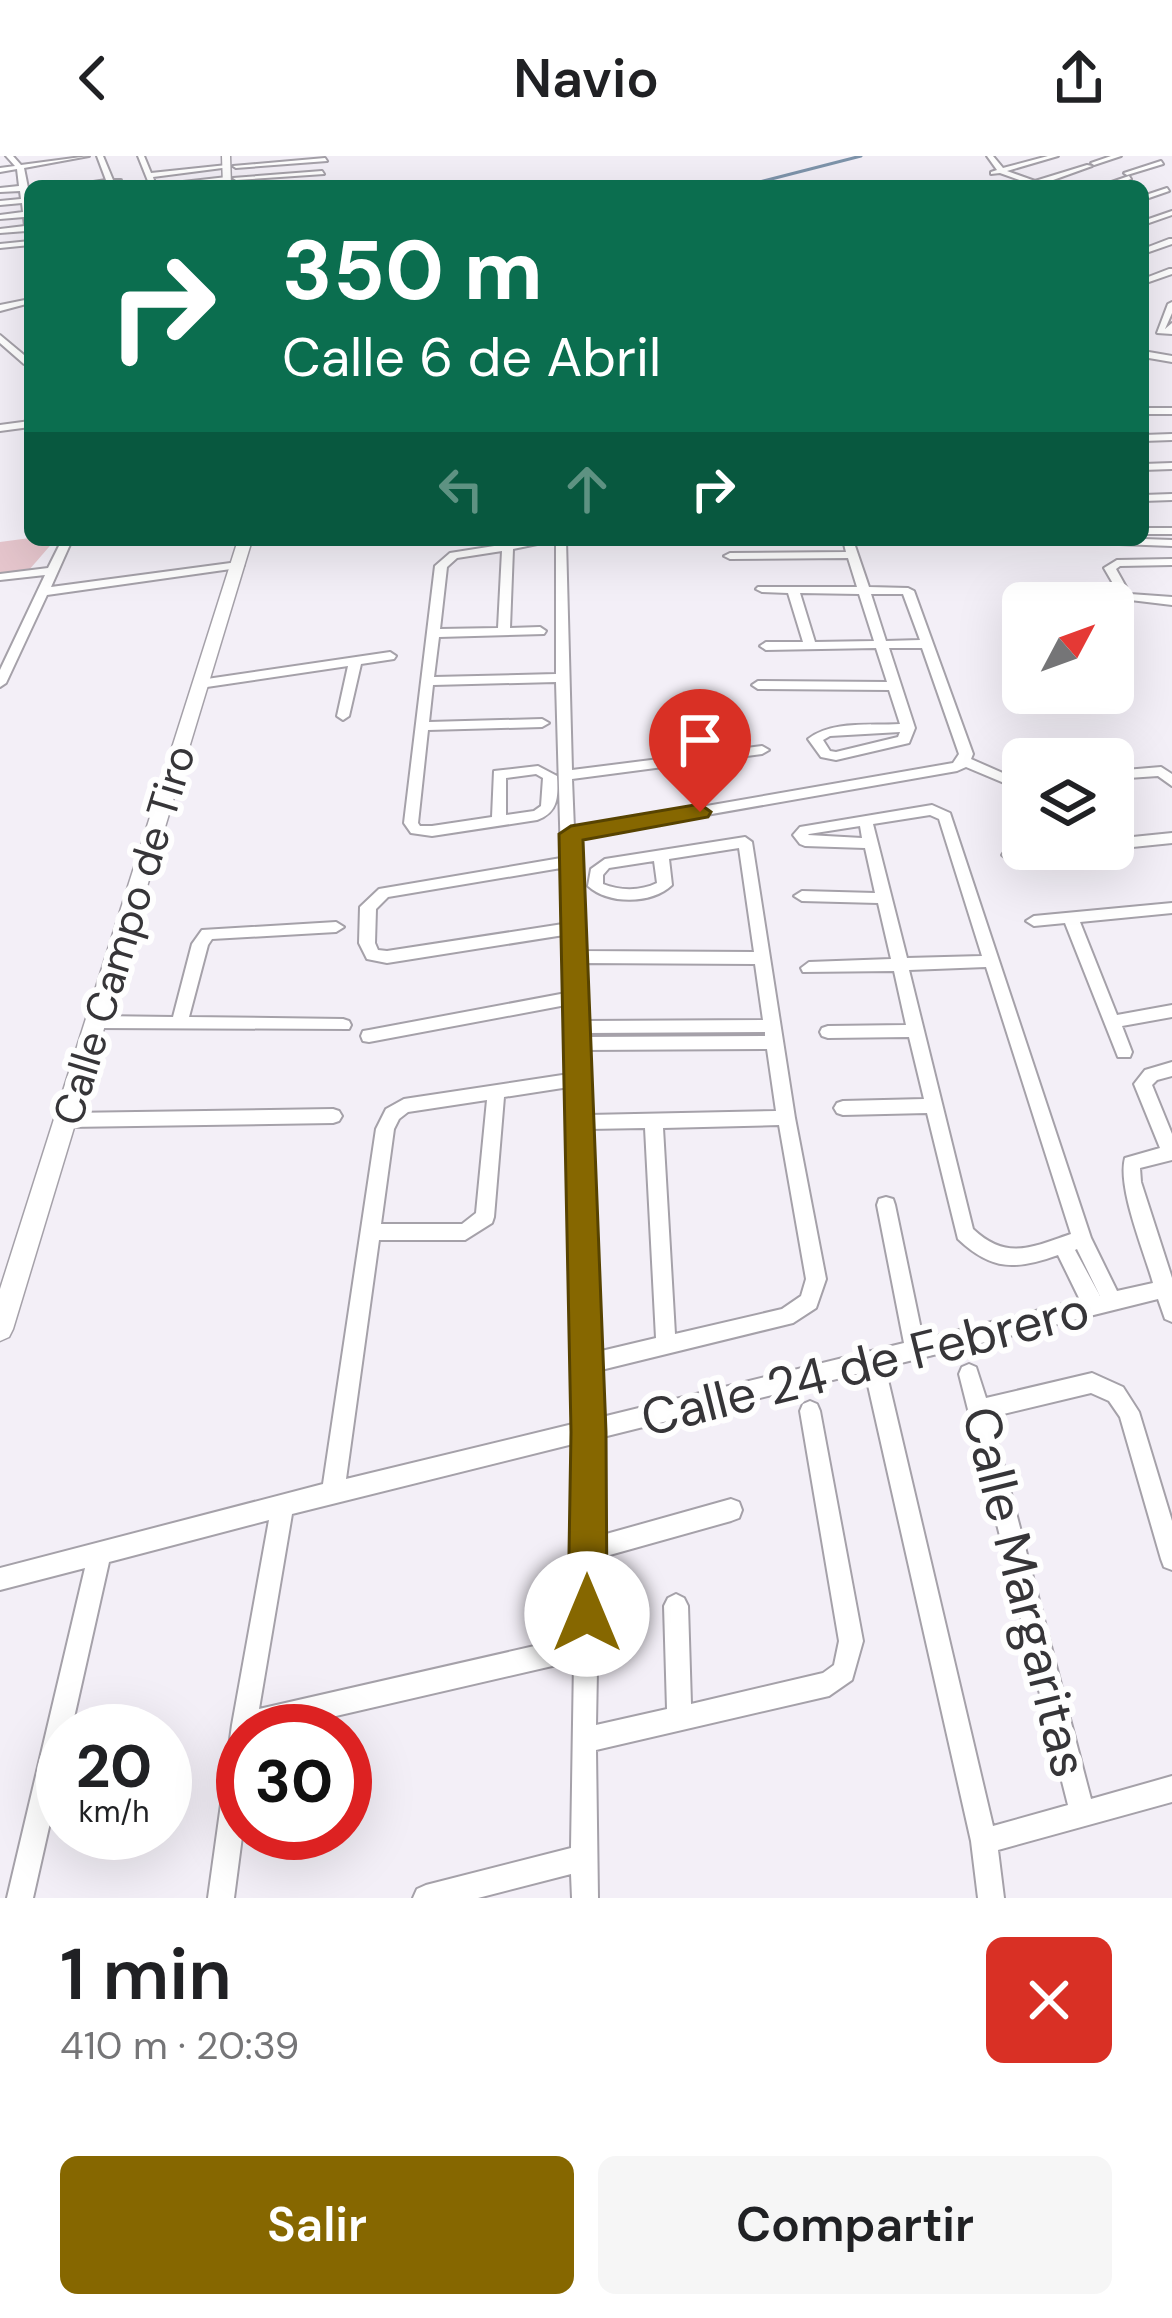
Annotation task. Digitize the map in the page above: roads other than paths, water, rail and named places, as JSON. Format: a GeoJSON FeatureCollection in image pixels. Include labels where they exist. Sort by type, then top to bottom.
{"type":"FeatureCollection","features":[{"type":"Feature","properties":{"kind":"street"},"geometry":{"type":"LineString","coordinates":[[9,156],[20,166],[24,184]]}},
{"type":"Feature","properties":{"kind":"street"},"geometry":{"type":"LineString","coordinates":[[0,170],[86,156]]}},
{"type":"Feature","properties":{"kind":"street"},"geometry":{"type":"LineString","coordinates":[[141,156],[151,180]]}},
{"type":"Feature","properties":{"kind":"street"},"geometry":{"type":"LineString","coordinates":[[986,156],[998,172],[1021,180]]}},
{"type":"Feature","properties":{"kind":"street"},"geometry":{"type":"LineString","coordinates":[[1035,156],[1050,158]]}},
{"type":"Feature","properties":{"kind":"street"},"geometry":{"type":"LineString","coordinates":[[1049,180],[1118,156]]}},
{"type":"Feature","properties":{"kind":"street"},"geometry":{"type":"LineString","coordinates":[[1139,156],[1163,161]]}},
{"type":"Feature","properties":{"kind":"street"},"geometry":{"type":"LineString","coordinates":[[998,172],[1050,158]]}},
{"type":"Feature","properties":{"kind":"street"},"geometry":{"type":"LineString","coordinates":[[62,160],[68,180]]}},
{"type":"Feature","properties":{"kind":"street"},"geometry":{"type":"LineString","coordinates":[[150,175],[231,161],[326,160]]}},
{"type":"Feature","properties":{"kind":"street"},"geometry":{"type":"LineString","coordinates":[[1117,180],[1163,161]]}},
{"type":"Feature","properties":{"kind":"street"},"geometry":{"type":"LineString","coordinates":[[250,180],[322,173]]}},
{"type":"Feature","properties":{"kind":"street"},"geometry":{"type":"LineString","coordinates":[[306,174],[309,180]]}},
{"type":"Feature","properties":{"kind":"street"},"geometry":{"type":"LineString","coordinates":[[1172,304],[1160,331],[1170,332],[1172,326]]}},
{"type":"Feature","properties":{"kind":"street"},"geometry":{"type":"LineString","coordinates":[[0,338],[23,358],[0,359]]}},
{"type":"Feature","properties":{"kind":"street"},"geometry":{"type":"LineString","coordinates":[[0,683],[64,546]]}},
{"type":"Feature","properties":{"kind":"street","name":"Calle Campo de Tiro"},"geometry":{"type":"LineString","coordinates":[[0,1329],[243,546]]}},
{"type":"Feature","properties":{"kind":"street"},"geometry":{"type":"LineString","coordinates":[[499,820],[495,778],[499,774],[545,772],[550,776],[546,812],[499,820],[416,830],[411,823],[445,560],[519,546]]}},
{"type":"Feature","properties":{"kind":"street"},"geometry":{"type":"LineString","coordinates":[[561,546],[561,674],[572,861],[588,1432],[585,1898]]}},
{"type":"Feature","properties":{"kind":"street"},"geometry":{"type":"LineString","coordinates":[[730,556],[850,547],[908,728],[904,740],[836,756],[826,754],[815,739],[827,732],[908,728]]}},
{"type":"Feature","properties":{"kind":"street"},"geometry":{"type":"LineString","coordinates":[[504,631],[508,548]]}},
{"type":"Feature","properties":{"kind":"street"},"geometry":{"type":"LineString","coordinates":[[1172,562],[1117,563],[1110,568],[1126,597],[1172,601]]}},
{"type":"Feature","properties":{"kind":"street"},"geometry":{"type":"LineString","coordinates":[[43,592],[238,565]]}},
{"type":"Feature","properties":{"kind":"street"},"geometry":{"type":"LineString","coordinates":[[0,578],[53,571]]}},
{"type":"Feature","properties":{"kind":"street"},"geometry":{"type":"LineString","coordinates":[[571,834],[957,767],[964,761],[966,754],[903,589],[762,589]]}},
{"type":"Feature","properties":{"kind":"street"},"geometry":{"type":"LineString","coordinates":[[794,589],[810,646]]}},
{"type":"Feature","properties":{"kind":"street"},"geometry":{"type":"LineString","coordinates":[[434,634],[540,631]]}},
{"type":"Feature","properties":{"kind":"street"},"geometry":{"type":"LineString","coordinates":[[766,646],[925,644]]}},
{"type":"Feature","properties":{"kind":"street"},"geometry":{"type":"LineString","coordinates":[[200,684],[390,656]]}},
{"type":"Feature","properties":{"kind":"street"},"geometry":{"type":"LineString","coordinates":[[343,716],[355,662]]}},
{"type":"Feature","properties":{"kind":"street"},"geometry":{"type":"LineString","coordinates":[[430,677],[561,674]]}},
{"type":"Feature","properties":{"kind":"street"},"geometry":{"type":"LineString","coordinates":[[758,685],[895,686]]}},
{"type":"Feature","properties":{"kind":"street"},"geometry":{"type":"LineString","coordinates":[[426,725],[542,723]]}},
{"type":"Feature","properties":{"kind":"street"},"geometry":{"type":"LineString","coordinates":[[568,775],[762,750]]}},
{"type":"Feature","properties":{"kind":"street"},"geometry":{"type":"LineString","coordinates":[[964,761],[1002,777]]}},
{"type":"Feature","properties":{"kind":"street"},"geometry":{"type":"LineString","coordinates":[[1134,773],[1161,771],[1172,782]]}},
{"type":"Feature","properties":{"kind":"street"},"geometry":{"type":"LineString","coordinates":[[994,788],[1002,787]]}},
{"type":"Feature","properties":{"kind":"street"},"geometry":{"type":"LineString","coordinates":[[870,843],[805,841],[800,835],[932,810],[945,816],[992,961],[1072,1242],[1104,1306]]}},
{"type":"Feature","properties":{"kind":"street"},"geometry":{"type":"LineString","coordinates":[[866,819],[965,1233],[982,1253],[1011,1261],[1072,1242]]}},
{"type":"Feature","properties":{"kind":"street"},"geometry":{"type":"LineString","coordinates":[[1134,842],[1172,838]]}},
{"type":"Feature","properties":{"kind":"street"},"geometry":{"type":"LineString","coordinates":[[586,1364],[786,1317],[809,1302],[816,1279],[786,1118],[745,842],[605,864],[596,873],[595,886],[605,892],[656,892],[665,885],[661,857]]}},
{"type":"Feature","properties":{"kind":"street"},"geometry":{"type":"LineString","coordinates":[[572,861],[384,893],[368,907],[367,943],[373,955],[388,958],[574,928]]}},
{"type":"Feature","properties":{"kind":"street"},"geometry":{"type":"LineString","coordinates":[[802,896],[884,898]]}},
{"type":"Feature","properties":{"kind":"street"},"geometry":{"type":"LineString","coordinates":[[1034,921],[1172,908]]}},
{"type":"Feature","properties":{"kind":"street"},"geometry":{"type":"LineString","coordinates":[[1071,918],[1124,1052]]}},
{"type":"Feature","properties":{"kind":"street"},"geometry":{"type":"LineString","coordinates":[[179,1024],[200,944],[207,934],[336,927]]}},
{"type":"Feature","properties":{"kind":"street"},"geometry":{"type":"LineString","coordinates":[[575,957],[762,958]]}},
{"type":"Feature","properties":{"kind":"street"},"geometry":{"type":"LineString","coordinates":[[809,968],[992,961]]}},
{"type":"Feature","properties":{"kind":"street"},"geometry":{"type":"LineString","coordinates":[[370,1036],[576,998]]}},
{"type":"Feature","properties":{"kind":"street"},"geometry":{"type":"LineString","coordinates":[[1112,1022],[1172,1011]]}},
{"type":"Feature","properties":{"kind":"street"},"geometry":{"type":"LineString","coordinates":[[98,1022],[344,1025]]}},
{"type":"Feature","properties":{"kind":"street"},"geometry":{"type":"LineString","coordinates":[[828,1032],[917,1030]]}},
{"type":"Feature","properties":{"kind":"street"},"geometry":{"type":"LineString","coordinates":[[577,1036],[773,1034]]}},
{"type":"Feature","properties":{"kind":"street"},"geometry":{"type":"LineString","coordinates":[[1172,1069],[1151,1075],[1143,1084],[1172,1153],[1131,1162],[1132,1182],[1172,1313]]}},
{"type":"Feature","properties":{"kind":"street"},"geometry":{"type":"LineString","coordinates":[[333,1493],[369,1232],[392,1114],[404,1106],[578,1079]]}},
{"type":"Feature","properties":{"kind":"street"},"geometry":{"type":"LineString","coordinates":[[369,1232],[465,1232],[477,1227],[485,1217],[496,1093]]}},
{"type":"Feature","properties":{"kind":"street"},"geometry":{"type":"LineString","coordinates":[[844,1108],[935,1106]]}},
{"type":"Feature","properties":{"kind":"street"},"geometry":{"type":"LineString","coordinates":[[68,1120],[333,1116]]}},
{"type":"Feature","properties":{"kind":"street"},"geometry":{"type":"LineString","coordinates":[[579,1122],[786,1118]]}},
{"type":"Feature","properties":{"kind":"street"},"geometry":{"type":"LineString","coordinates":[[654,1122],[665,1344]]}},
{"type":"Feature","properties":{"kind":"street"},"geometry":{"type":"LineString","coordinates":[[886,1205],[914,1350]]}},
{"type":"Feature","properties":{"kind":"street","name":"Calle 24 de Febrero"},"geometry":{"type":"LineString","coordinates":[[0,1580],[283,1505],[1168,1288]]}},
{"type":"Feature","properties":{"kind":"street"},"geometry":{"type":"LineString","coordinates":[[873,1361],[984,1841],[991,1898]]}},
{"type":"Feature","properties":{"kind":"street","name":"Calle Margaritas"},"geometry":{"type":"LineString","coordinates":[[969,1374],[1082,1811]]}},
{"type":"Feature","properties":{"kind":"street"},"geometry":{"type":"LineString","coordinates":[[977,1410],[1092,1383],[1117,1394],[1129,1412],[1172,1558]]}},
{"type":"Feature","properties":{"kind":"street"},"geometry":{"type":"LineString","coordinates":[[586,1740],[829,1684],[844,1672],[850,1641],[810,1411]]}},
{"type":"Feature","properties":{"kind":"street"},"geometry":{"type":"LineString","coordinates":[[248,1704],[283,1505]]}},
{"type":"Feature","properties":{"kind":"street"},"geometry":{"type":"LineString","coordinates":[[588,1550],[731,1510]]}},
{"type":"Feature","properties":{"kind":"street"},"geometry":{"type":"LineString","coordinates":[[20,1898],[99,1555]]}},
{"type":"Feature","properties":{"kind":"street"},"geometry":{"type":"LineString","coordinates":[[676,1606],[680,1718]]}},
{"type":"Feature","properties":{"kind":"street"},"geometry":{"type":"LineString","coordinates":[[335,1704],[587,1646]]}},
{"type":"Feature","properties":{"kind":"street"},"geometry":{"type":"LineString","coordinates":[[984,1841],[1172,1789]]}},
{"type":"Feature","properties":{"kind":"street"},"geometry":{"type":"LineString","coordinates":[[426,1898],[584,1858]]}},
{"type":"Feature","properties":{"kind":"street"},"geometry":{"type":"LineString","coordinates":[[220,1898],[225,1860]]}},
{"type":"Feature","properties":{"kind":"waterway"},"geometry":{"type":"LineString","coordinates":[[767,180],[861,156]]}}]}
